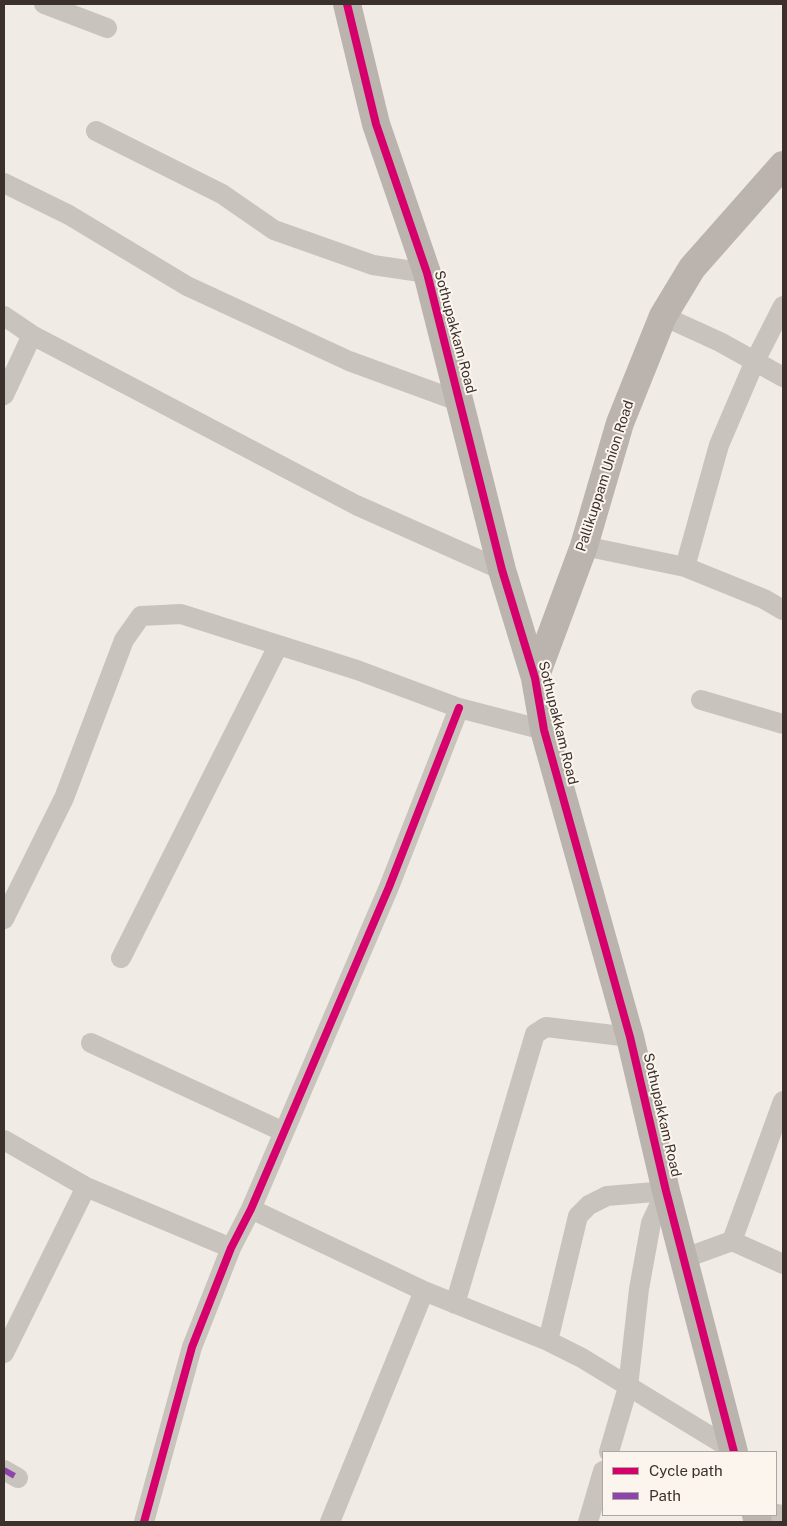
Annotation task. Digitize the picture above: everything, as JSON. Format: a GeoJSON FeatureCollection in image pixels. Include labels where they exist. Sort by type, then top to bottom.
{"type":"FeatureCollection","features":[{"type":"Feature","properties":{"kind":"street"},"geometry":{"type":"LineString","coordinates":[[44,4],[107,28]]}},
{"type":"Feature","properties":{"kind":"street","name":"Sothupakkam Road"},"geometry":{"type":"LineString","coordinates":[[346,4],[376,124],[427,273],[502,570],[535,678],[544,730],[630,1037],[666,1191],[734,1451]]}},
{"type":"Feature","properties":{"kind":"street"},"geometry":{"type":"LineString","coordinates":[[96,131],[222,194],[274,230],[373,266],[427,273]]}},
{"type":"Feature","properties":{"kind":"street","name":"Pallikuppam Union Road"},"geometry":{"type":"LineString","coordinates":[[535,678],[584,546],[620,423],[663,316],[692,268],[783,165]]}},
{"type":"Feature","properties":{"kind":"street"},"geometry":{"type":"LineString","coordinates":[[4,183],[69,215],[187,286],[349,361],[460,402]]}},
{"type":"Feature","properties":{"kind":"street"},"geometry":{"type":"LineString","coordinates":[[686,567],[719,445],[755,361],[783,306]]}},
{"type":"Feature","properties":{"kind":"street"},"geometry":{"type":"LineString","coordinates":[[4,316],[32,335],[356,505],[502,570]]}},
{"type":"Feature","properties":{"kind":"street"},"geometry":{"type":"LineString","coordinates":[[663,316],[720,342],[783,377]]}},
{"type":"Feature","properties":{"kind":"street"},"geometry":{"type":"LineString","coordinates":[[4,395],[32,335]]}},
{"type":"Feature","properties":{"kind":"street"},"geometry":{"type":"LineString","coordinates":[[584,546],[686,567],[764,599],[783,610]]}},
{"type":"Feature","properties":{"kind":"street"},"geometry":{"type":"LineString","coordinates":[[4,919],[64,798],[124,640],[140,616],[181,614],[356,670],[459,708],[544,730]]}},
{"type":"Feature","properties":{"kind":"street"},"geometry":{"type":"LineString","coordinates":[[121,958],[278,646]]}},
{"type":"Feature","properties":{"kind":"street"},"geometry":{"type":"LineString","coordinates":[[701,700],[783,724]]}},
{"type":"Feature","properties":{"kind":"street"},"geometry":{"type":"LineString","coordinates":[[144,1522],[192,1348],[231,1248],[251,1209],[390,886],[459,708]]}},
{"type":"Feature","properties":{"kind":"street"},"geometry":{"type":"LineString","coordinates":[[455,1304],[534,1034],[546,1027],[630,1037]]}},
{"type":"Feature","properties":{"kind":"street"},"geometry":{"type":"LineString","coordinates":[[91,1043],[284,1132]]}},
{"type":"Feature","properties":{"kind":"street"},"geometry":{"type":"LineString","coordinates":[[732,1241],[783,1101]]}},
{"type":"Feature","properties":{"kind":"street"},"geometry":{"type":"LineString","coordinates":[[4,1140],[86,1187],[231,1248]]}},
{"type":"Feature","properties":{"kind":"street"},"geometry":{"type":"LineString","coordinates":[[4,1353],[86,1187]]}},
{"type":"Feature","properties":{"kind":"street"},"geometry":{"type":"LineString","coordinates":[[548,1340],[578,1216],[589,1205],[607,1196],[666,1191]]}},
{"type":"Feature","properties":{"kind":"street"},"geometry":{"type":"LineString","coordinates":[[609,1451],[628,1387],[639,1289],[651,1222],[666,1191]]}},
{"type":"Feature","properties":{"kind":"street"},"geometry":{"type":"LineString","coordinates":[[251,1209],[424,1291],[548,1340],[582,1358],[734,1451]]}},
{"type":"Feature","properties":{"kind":"street"},"geometry":{"type":"LineString","coordinates":[[685,1258],[732,1241],[783,1264]]}},
{"type":"Feature","properties":{"kind":"street"},"geometry":{"type":"LineString","coordinates":[[330,1522],[424,1291]]}},
{"type":"Feature","properties":{"kind":"street"},"geometry":{"type":"LineString","coordinates":[[588,1522],[602,1474]]}},
{"type":"Feature","properties":{"kind":"marked path"},"geometry":{"type":"LineString","coordinates":[[4,1470],[18,1478]]}},
{"type":"Feature","properties":{"kind":"cycle path"},"geometry":{"type":"LineString","coordinates":[[347,4],[376,124],[427,273],[502,570],[535,678],[544,730],[630,1037],[666,1191],[734,1451]]}},
{"type":"Feature","properties":{"kind":"cycle path"},"geometry":{"type":"LineString","coordinates":[[144,1522],[192,1347],[231,1248],[251,1209],[389,887],[459,708]]}}]}
